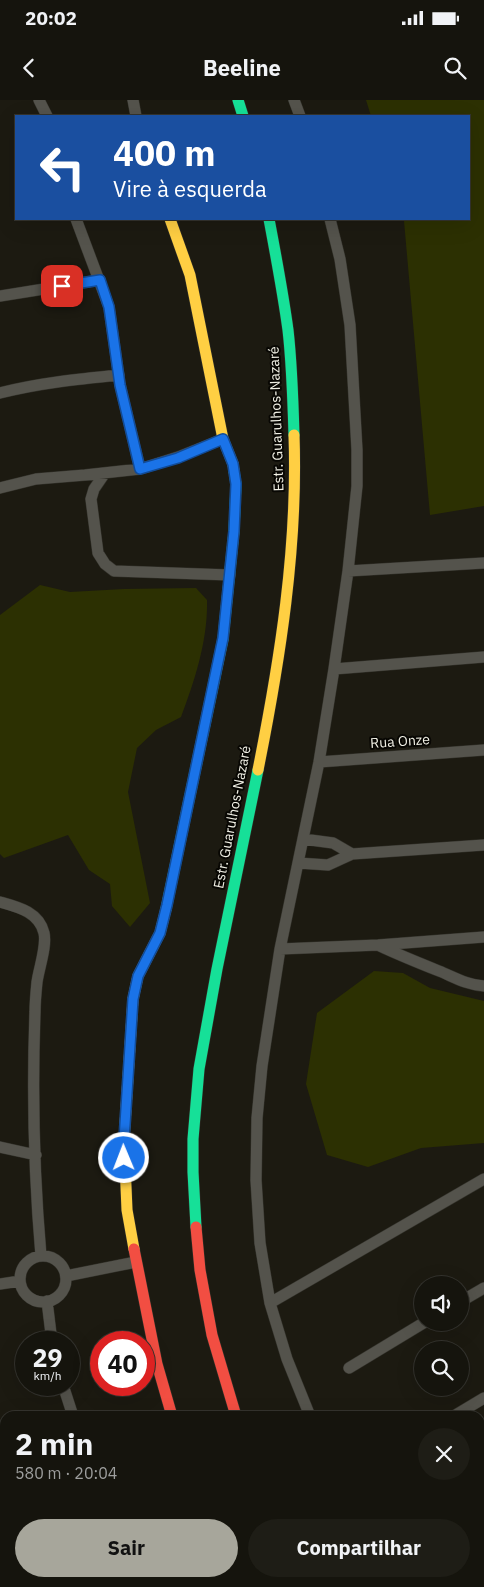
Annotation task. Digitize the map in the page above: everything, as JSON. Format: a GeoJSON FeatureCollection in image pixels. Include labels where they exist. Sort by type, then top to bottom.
{"type":"FeatureCollection","features":[{"type":"Feature","properties":{"kind":"main road"},"geometry":{"type":"LineString","coordinates":[[238,100],[242,115]]}},
{"type":"Feature","properties":{"kind":"main road"},"geometry":{"type":"LineString","coordinates":[[170,220],[190,275],[223,439],[233,464],[236,484],[230,575],[223,638],[167,905],[160,933],[138,976],[133,999],[124,1140],[127,1210],[158,1364],[171,1411]]}},
{"type":"Feature","properties":{"kind":"main road","name":"Estr. Guarulhos-Nazaré"},"geometry":{"type":"LineString","coordinates":[[234,1411],[212,1336],[202,1282],[195,1215],[193,1137],[198,1072],[206,1025],[276,675],[287,600],[294,527],[295,462],[292,378],[285,302],[269,220]]}},
{"type":"Feature","properties":{"kind":"street"},"geometry":{"type":"LineString","coordinates":[[39,100],[46,115]]}},
{"type":"Feature","properties":{"kind":"street"},"geometry":{"type":"LineString","coordinates":[[133,100],[136,115]]}},
{"type":"Feature","properties":{"kind":"street"},"geometry":{"type":"LineString","coordinates":[[294,100],[300,115]]}},
{"type":"Feature","properties":{"kind":"street"},"geometry":{"type":"LineString","coordinates":[[76,220],[109,307],[119,375],[140,469]]}},
{"type":"Feature","properties":{"kind":"street"},"geometry":{"type":"LineString","coordinates":[[308,1411],[287,1359],[270,1303],[260,1243],[256,1180],[257,1118],[262,1066],[280,949],[319,762],[334,669],[348,571],[356,486],[355,398],[347,306],[340,259],[330,220]]}},
{"type":"Feature","properties":{"kind":"street"},"geometry":{"type":"LineString","coordinates":[[0,296],[100,280]]}},
{"type":"Feature","properties":{"kind":"street"},"geometry":{"type":"LineString","coordinates":[[0,393],[61,381],[119,375]]}},
{"type":"Feature","properties":{"kind":"street"},"geometry":{"type":"LineString","coordinates":[[0,488],[36,479],[140,469],[178,458],[223,439]]}},
{"type":"Feature","properties":{"kind":"street"},"geometry":{"type":"LineString","coordinates":[[105,473],[94,489],[91,499],[98,552],[105,564],[114,571],[230,575]]}},
{"type":"Feature","properties":{"kind":"street"},"geometry":{"type":"LineString","coordinates":[[348,571],[484,563]]}},
{"type":"Feature","properties":{"kind":"street"},"geometry":{"type":"LineString","coordinates":[[334,669],[484,657]]}},
{"type":"Feature","properties":{"kind":"street","name":"Rua Onze"},"geometry":{"type":"LineString","coordinates":[[319,762],[484,750]]}},
{"type":"Feature","properties":{"kind":"street"},"geometry":{"type":"LineString","coordinates":[[303,840],[333,843],[352,854]]}},
{"type":"Feature","properties":{"kind":"street"},"geometry":{"type":"LineString","coordinates":[[298,863],[328,865],[352,854],[484,845]]}},
{"type":"Feature","properties":{"kind":"street"},"geometry":{"type":"LineString","coordinates":[[0,902],[28,911],[41,926],[44,935],[35,1012],[36,1155],[41,1256]]}},
{"type":"Feature","properties":{"kind":"street"},"geometry":{"type":"LineString","coordinates":[[280,949],[378,945],[484,936]]}},
{"type":"Feature","properties":{"kind":"street"},"geometry":{"type":"LineString","coordinates":[[378,945],[457,980],[484,986]]}},
{"type":"Feature","properties":{"kind":"street"},"geometry":{"type":"LineString","coordinates":[[0,1147],[36,1155]]}},
{"type":"Feature","properties":{"kind":"street"},"geometry":{"type":"LineString","coordinates":[[270,1303],[484,1179]]}},
{"type":"Feature","properties":{"kind":"street"},"geometry":{"type":"LineString","coordinates":[[41,1256],[48,1256],[60,1263],[66,1276],[64,1289],[54,1299],[41,1302],[29,1297],[20,1281],[23,1267],[34,1258],[41,1256]]}},
{"type":"Feature","properties":{"kind":"street"},"geometry":{"type":"LineString","coordinates":[[66,1276],[136,1262]]}},
{"type":"Feature","properties":{"kind":"street"},"geometry":{"type":"LineString","coordinates":[[0,1284],[20,1281]]}},
{"type":"Feature","properties":{"kind":"street"},"geometry":{"type":"LineString","coordinates":[[469,1297],[484,1288]]}},
{"type":"Feature","properties":{"kind":"street"},"geometry":{"type":"LineString","coordinates":[[47,1301],[51,1331]]}},
{"type":"Feature","properties":{"kind":"street"},"geometry":{"type":"LineString","coordinates":[[349,1368],[414,1329]]}},
{"type":"Feature","properties":{"kind":"street"},"geometry":{"type":"LineString","coordinates":[[67,1396],[71,1411]]}},
{"type":"Feature","properties":{"kind":"street"},"geometry":{"type":"LineString","coordinates":[[462,1411],[484,1398]]}},
{"type":"Feature","properties":{"kind":"green space"},"geometry":{"type":"Polygon","coordinates":[[[366,100],[484,100],[484,506],[430,515],[403,220],[470,220],[470,115],[371,115],[366,100]]]}},
{"type":"Feature","properties":{"kind":"green space"},"geometry":{"type":"Polygon","coordinates":[[[40,585],[70,592],[196,588],[207,600],[207,615],[200,660],[181,717],[156,730],[137,748],[128,792],[150,903],[130,927],[112,906],[110,884],[89,870],[68,835],[4,858],[0,854],[0,615],[40,585]]]}},
{"type":"Feature","properties":{"kind":"green space"},"geometry":{"type":"Polygon","coordinates":[[[374,971],[403,973],[430,988],[484,1001],[484,1143],[421,1148],[368,1167],[327,1155],[306,1084],[317,1013],[374,971]]]}},
{"type":"Feature","properties":{"kind":"traffic: fast"},"geometry":{"type":"LineString","coordinates":[[238,100],[243,115]]}},
{"type":"Feature","properties":{"kind":"traffic: fast"},"geometry":{"type":"LineString","coordinates":[[269,220],[288,330],[294,435]]}},
{"type":"Feature","properties":{"kind":"traffic: fast"},"geometry":{"type":"LineString","coordinates":[[166,909],[223,639],[234,531],[236,484],[234,471]]}},
{"type":"Feature","properties":{"kind":"traffic: fast"},"geometry":{"type":"LineString","coordinates":[[196,1227],[193,1139],[199,1069],[217,969],[258,770]]}},
{"type":"Feature","properties":{"kind":"traffic: slow"},"geometry":{"type":"LineString","coordinates":[[170,220],[190,275],[223,439],[234,471]]}},
{"type":"Feature","properties":{"kind":"traffic: slow"},"geometry":{"type":"LineString","coordinates":[[258,770],[286,603],[293,519],[294,435]]}},
{"type":"Feature","properties":{"kind":"traffic: slow"},"geometry":{"type":"LineString","coordinates":[[134,1249],[127,1210],[124,1140],[133,999],[138,976],[160,933],[166,909]]}},
{"type":"Feature","properties":{"kind":"traffic: jam"},"geometry":{"type":"LineString","coordinates":[[196,1227],[200,1270],[212,1335],[235,1411]]}},
{"type":"Feature","properties":{"kind":"traffic: jam"},"geometry":{"type":"LineString","coordinates":[[134,1249],[157,1364],[171,1411]]}},
{"type":"Feature","properties":{"kind":"route"},"geometry":{"type":"LineString","coordinates":[[62,286],[100,280],[109,307],[120,385],[140,469],[178,458],[223,439],[233,464],[236,484],[234,531],[223,638],[167,905],[160,933],[138,976],[133,999],[124,1158]]}}]}
